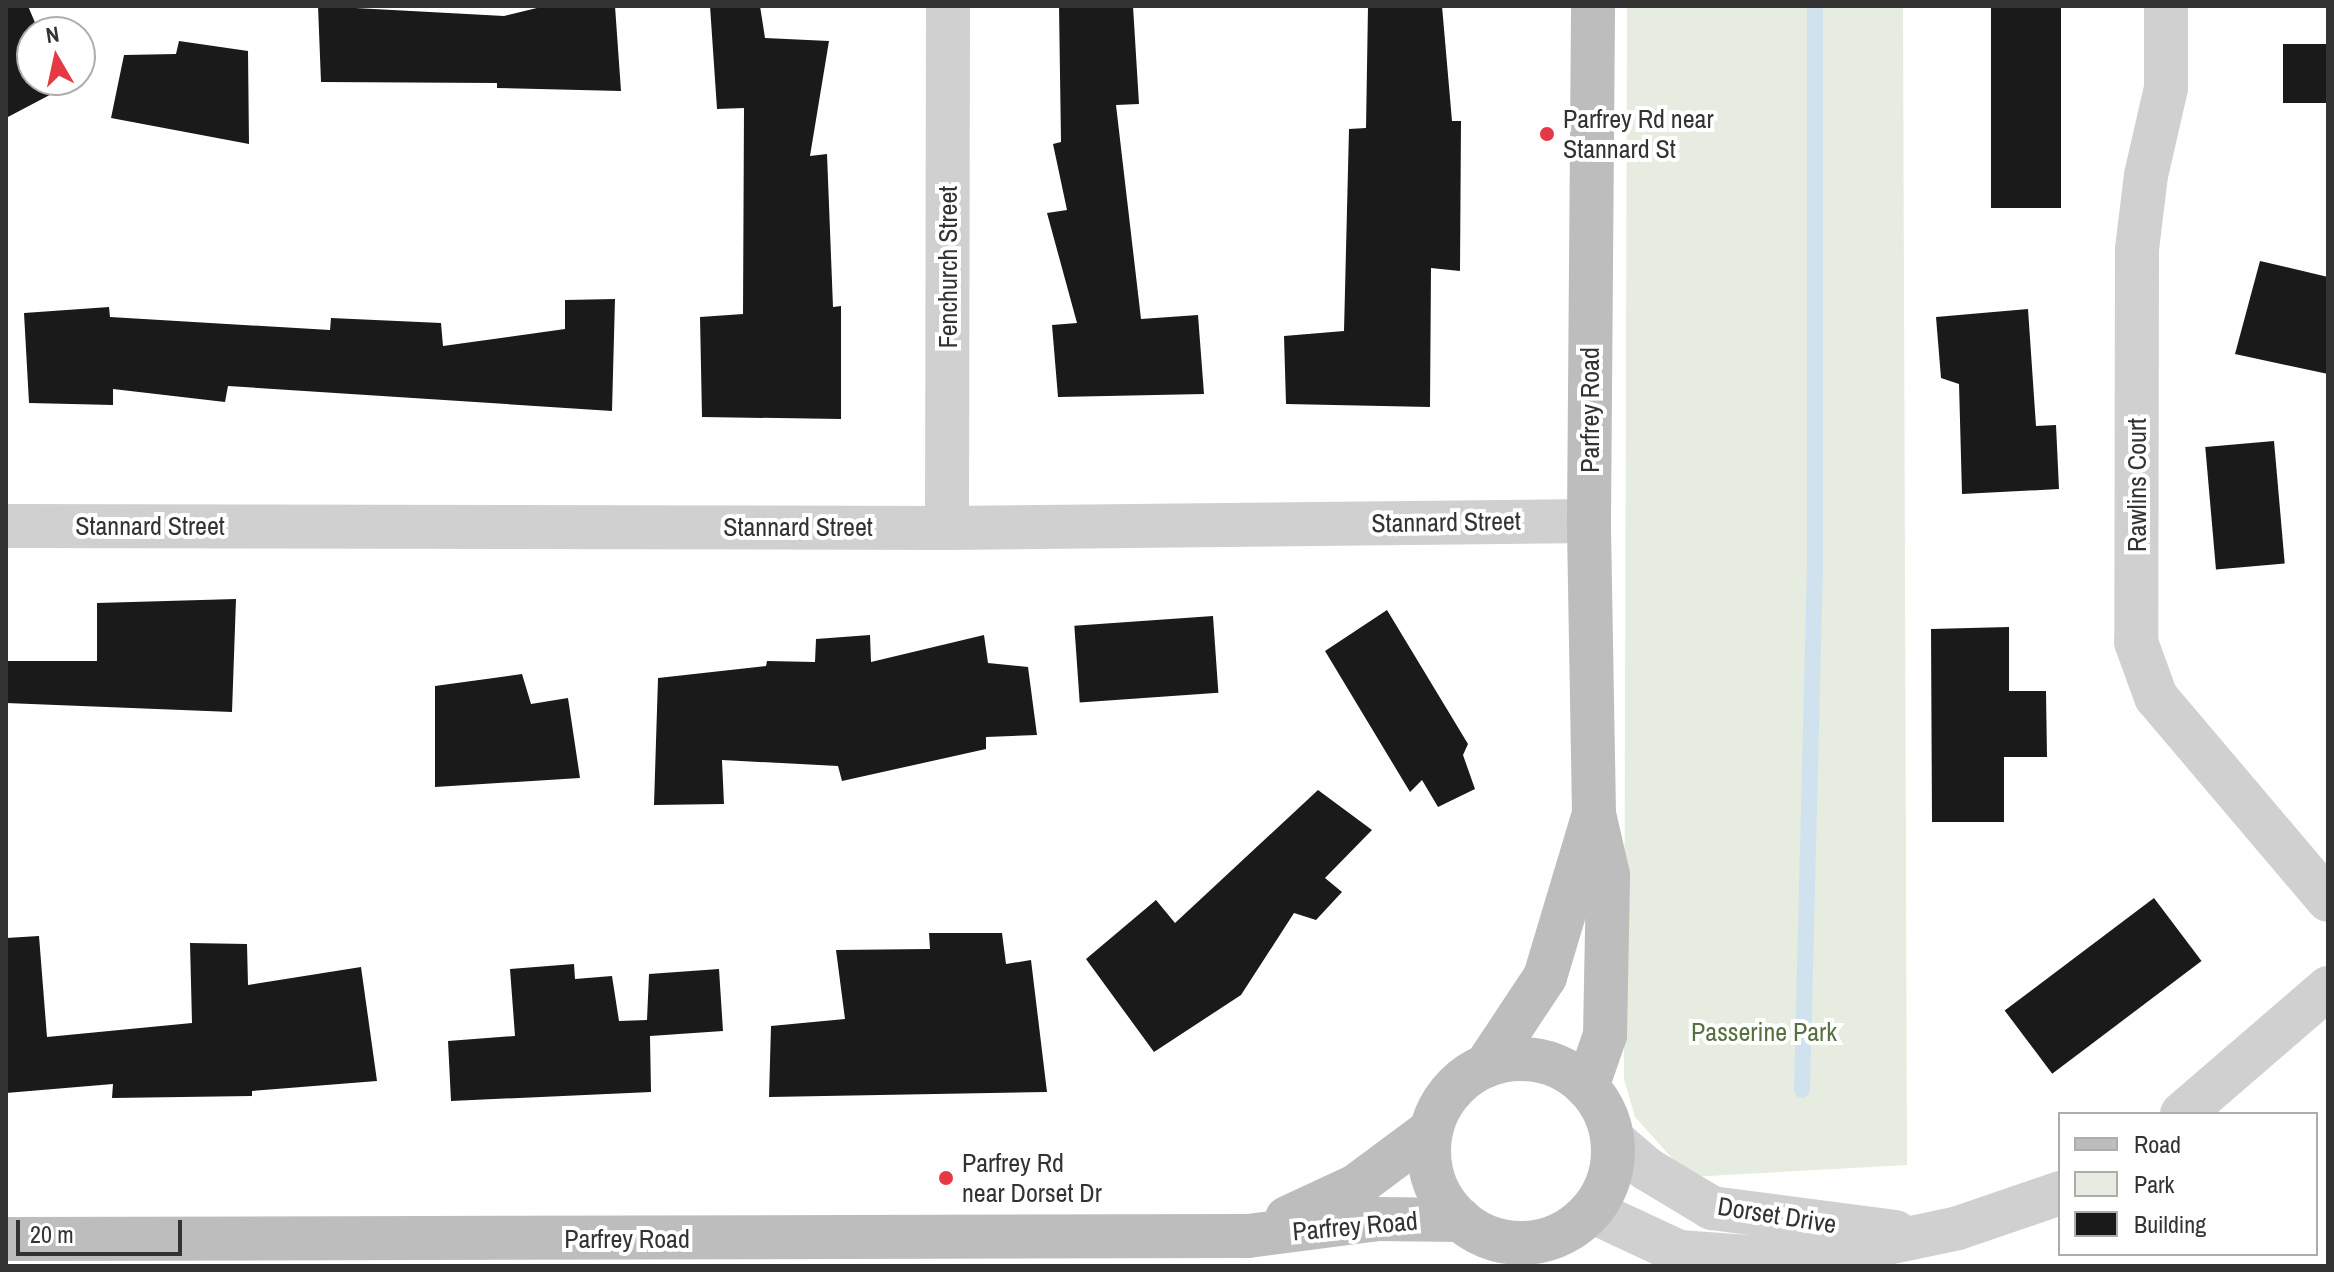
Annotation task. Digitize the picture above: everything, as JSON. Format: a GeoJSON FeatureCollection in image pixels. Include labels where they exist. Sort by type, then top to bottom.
{"type":"FeatureCollection","features":[{"type":"Feature","properties":{"kind":"main road","name":"Parfrey Road"},"geometry":{"type":"LineString","coordinates":[[1587,1087],[1605,1021],[1608,875],[1594,814],[1589,521],[1593,6]]}},
{"type":"Feature","properties":{"kind":"main road","name":"Parfrey Road"},"geometry":{"type":"LineString","coordinates":[[1486,1066],[1545,977],[1594,814]]}},
{"type":"Feature","properties":{"kind":"main road"},"geometry":{"type":"LineString","coordinates":[[1519,1060],[1551,1064],[1587,1087],[1604,1111],[1613,1140],[1610,1177],[1591,1211],[1560,1234],[1523,1243],[1490,1237],[1461,1220],[1433,1180],[1431,1130],[1451,1092],[1486,1066],[1519,1060]]}},
{"type":"Feature","properties":{"kind":"main road","name":"Parfrey Road"},"geometry":{"type":"LineString","coordinates":[[1248,1236],[1356,1186],[1431,1130]]}},
{"type":"Feature","properties":{"kind":"main road","name":"Parfrey Road"},"geometry":{"type":"LineString","coordinates":[[6,1239],[1248,1236],[1379,1219],[1461,1220]]}},
{"type":"Feature","properties":{"kind":"street","name":"Fenchurch Street"},"geometry":{"type":"LineString","coordinates":[[947,528],[948,6]]}},
{"type":"Feature","properties":{"kind":"street","name":"Rawlins Court"},"geometry":{"type":"LineString","coordinates":[[2166,6],[2166,88],[2146,175],[2137,249],[2136,642],[2156,697],[2328,900]]}},
{"type":"Feature","properties":{"kind":"street","name":"Stannard Street"},"geometry":{"type":"LineString","coordinates":[[6,526],[947,528],[1589,521]]}},
{"type":"Feature","properties":{"kind":"street"},"geometry":{"type":"LineString","coordinates":[[2184,1112],[2328,988]]}},
{"type":"Feature","properties":{"kind":"street","name":"Dorset Drive"},"geometry":{"type":"LineString","coordinates":[[1613,1140],[1647,1169],[1712,1208],[1914,1235]]}},
{"type":"Feature","properties":{"kind":"street","name":"Dorset Drive"},"geometry":{"type":"LineString","coordinates":[[1591,1211],[1679,1252],[1802,1261],[1958,1228],[2058,1194]]}},
{"type":"Feature","properties":{"kind":"green space","name":"Passerine Park"},"geometry":{"type":"Polygon","coordinates":[[[1627,6],[1903,6],[1907,1165],[1689,1177],[1635,1117],[1624,1079],[1627,6]]]}},
{"type":"Feature","properties":{"kind":"building"},"geometry":{"type":"Polygon","coordinates":[[[6,6],[28,6],[32,16],[16,16],[16,96],[48,96],[6,118],[6,6]]]}},
{"type":"Feature","properties":{"kind":"building"},"geometry":{"type":"Polygon","coordinates":[[[318,6],[504,16],[541,7],[615,6],[621,91],[497,88],[497,83],[321,82],[318,6]]]}},
{"type":"Feature","properties":{"kind":"building"},"geometry":{"type":"Polygon","coordinates":[[[710,6],[760,6],[765,38],[829,41],[810,156],[827,154],[833,307],[841,306],[841,419],[702,417],[700,317],[743,314],[744,108],[717,109],[710,6]]]}},
{"type":"Feature","properties":{"kind":"building"},"geometry":{"type":"Polygon","coordinates":[[[1059,6],[1133,6],[1139,104],[1116,105],[1141,319],[1198,315],[1204,394],[1058,397],[1052,325],[1077,323],[1047,213],[1067,210],[1053,144],[1061,142],[1059,6]]]}},
{"type":"Feature","properties":{"kind":"building"},"geometry":{"type":"Polygon","coordinates":[[[1368,6],[1442,6],[1452,121],[1461,121],[1460,271],[1431,268],[1430,407],[1286,404],[1284,336],[1344,331],[1349,129],[1366,128],[1368,6]]]}},
{"type":"Feature","properties":{"kind":"building"},"geometry":{"type":"Polygon","coordinates":[[[1991,6],[2061,6],[2061,208],[1991,208],[1991,6]]]}},
{"type":"Feature","properties":{"kind":"building"},"geometry":{"type":"Polygon","coordinates":[[[179,41],[248,51],[249,144],[111,118],[124,55],[176,54],[179,41]]]}},
{"type":"Feature","properties":{"kind":"building"},"geometry":{"type":"Polygon","coordinates":[[[2283,44],[2328,44],[2328,103],[2283,103],[2283,44]]]}},
{"type":"Feature","properties":{"kind":"building"},"geometry":{"type":"Polygon","coordinates":[[[2260,261],[2328,277],[2328,374],[2235,354],[2260,261]]]}},
{"type":"Feature","properties":{"kind":"building"},"geometry":{"type":"Polygon","coordinates":[[[615,299],[612,411],[228,386],[225,402],[113,389],[113,405],[29,403],[24,313],[109,307],[110,317],[330,330],[331,318],[441,323],[443,346],[565,329],[565,300],[615,299]]]}},
{"type":"Feature","properties":{"kind":"building"},"geometry":{"type":"Polygon","coordinates":[[[2028,309],[2036,426],[2056,425],[2059,489],[1962,494],[1959,384],[1941,378],[1936,317],[2028,309]]]}},
{"type":"Feature","properties":{"kind":"building"},"geometry":{"type":"Polygon","coordinates":[[[2274,441],[2285,564],[2216,570],[2205,447],[2274,441]]]}},
{"type":"Feature","properties":{"kind":"building"},"geometry":{"type":"Polygon","coordinates":[[[236,599],[232,712],[6,703],[6,661],[97,661],[97,603],[236,599]]]}},
{"type":"Feature","properties":{"kind":"building"},"geometry":{"type":"Polygon","coordinates":[[[1387,610],[1468,744],[1463,755],[1475,789],[1438,807],[1422,780],[1410,792],[1325,651],[1387,610]]]}},
{"type":"Feature","properties":{"kind":"building"},"geometry":{"type":"Polygon","coordinates":[[[1213,616],[1218,693],[1080,703],[1074,626],[1213,616]]]}},
{"type":"Feature","properties":{"kind":"building"},"geometry":{"type":"Polygon","coordinates":[[[2009,627],[2009,691],[2046,691],[2047,757],[2004,757],[2004,822],[1932,822],[1931,629],[2009,627]]]}},
{"type":"Feature","properties":{"kind":"building"},"geometry":{"type":"Polygon","coordinates":[[[870,635],[871,662],[984,635],[988,663],[1028,667],[1037,735],[986,737],[986,749],[842,781],[838,766],[722,760],[724,804],[654,805],[658,678],[766,666],[767,661],[815,662],[816,639],[870,635]]]}},
{"type":"Feature","properties":{"kind":"building"},"geometry":{"type":"Polygon","coordinates":[[[522,674],[531,704],[568,698],[580,778],[435,787],[435,686],[522,674]]]}},
{"type":"Feature","properties":{"kind":"building"},"geometry":{"type":"Polygon","coordinates":[[[1318,790],[1372,830],[1325,878],[1342,892],[1316,920],[1294,913],[1241,995],[1154,1052],[1086,959],[1156,900],[1175,923],[1318,790]]]}},
{"type":"Feature","properties":{"kind":"building"},"geometry":{"type":"Polygon","coordinates":[[[2154,898],[2202,961],[2052,1074],[2005,1011],[2154,898]]]}},
{"type":"Feature","properties":{"kind":"building"},"geometry":{"type":"Polygon","coordinates":[[[929,933],[1002,933],[1006,964],[1031,960],[1047,1092],[769,1097],[771,1026],[845,1019],[836,950],[930,949],[929,933]]]}},
{"type":"Feature","properties":{"kind":"building"},"geometry":{"type":"Polygon","coordinates":[[[39,936],[47,1037],[192,1023],[190,943],[247,944],[248,985],[361,967],[377,1081],[252,1091],[252,1096],[112,1098],[113,1084],[6,1093],[6,938],[39,936]]]}},
{"type":"Feature","properties":{"kind":"building"},"geometry":{"type":"Polygon","coordinates":[[[574,964],[575,979],[612,976],[619,1021],[647,1020],[649,974],[719,969],[723,1031],[650,1036],[651,1092],[451,1101],[448,1041],[515,1036],[510,969],[574,964]]]}},
{"type":"Feature","properties":{"kind":"waterway"},"geometry":{"type":"LineString","coordinates":[[1802,1090],[1815,565],[1815,6]]}},
{"type":"Feature","properties":{"kind":"place","name":"Parfrey Rd near Stannard St"},"geometry":{"type":"Point","coordinates":[1547,134]}},
{"type":"Feature","properties":{"kind":"place","name":"Parfrey Rd near Dorset Dr"},"geometry":{"type":"Point","coordinates":[946,1178]}}]}
